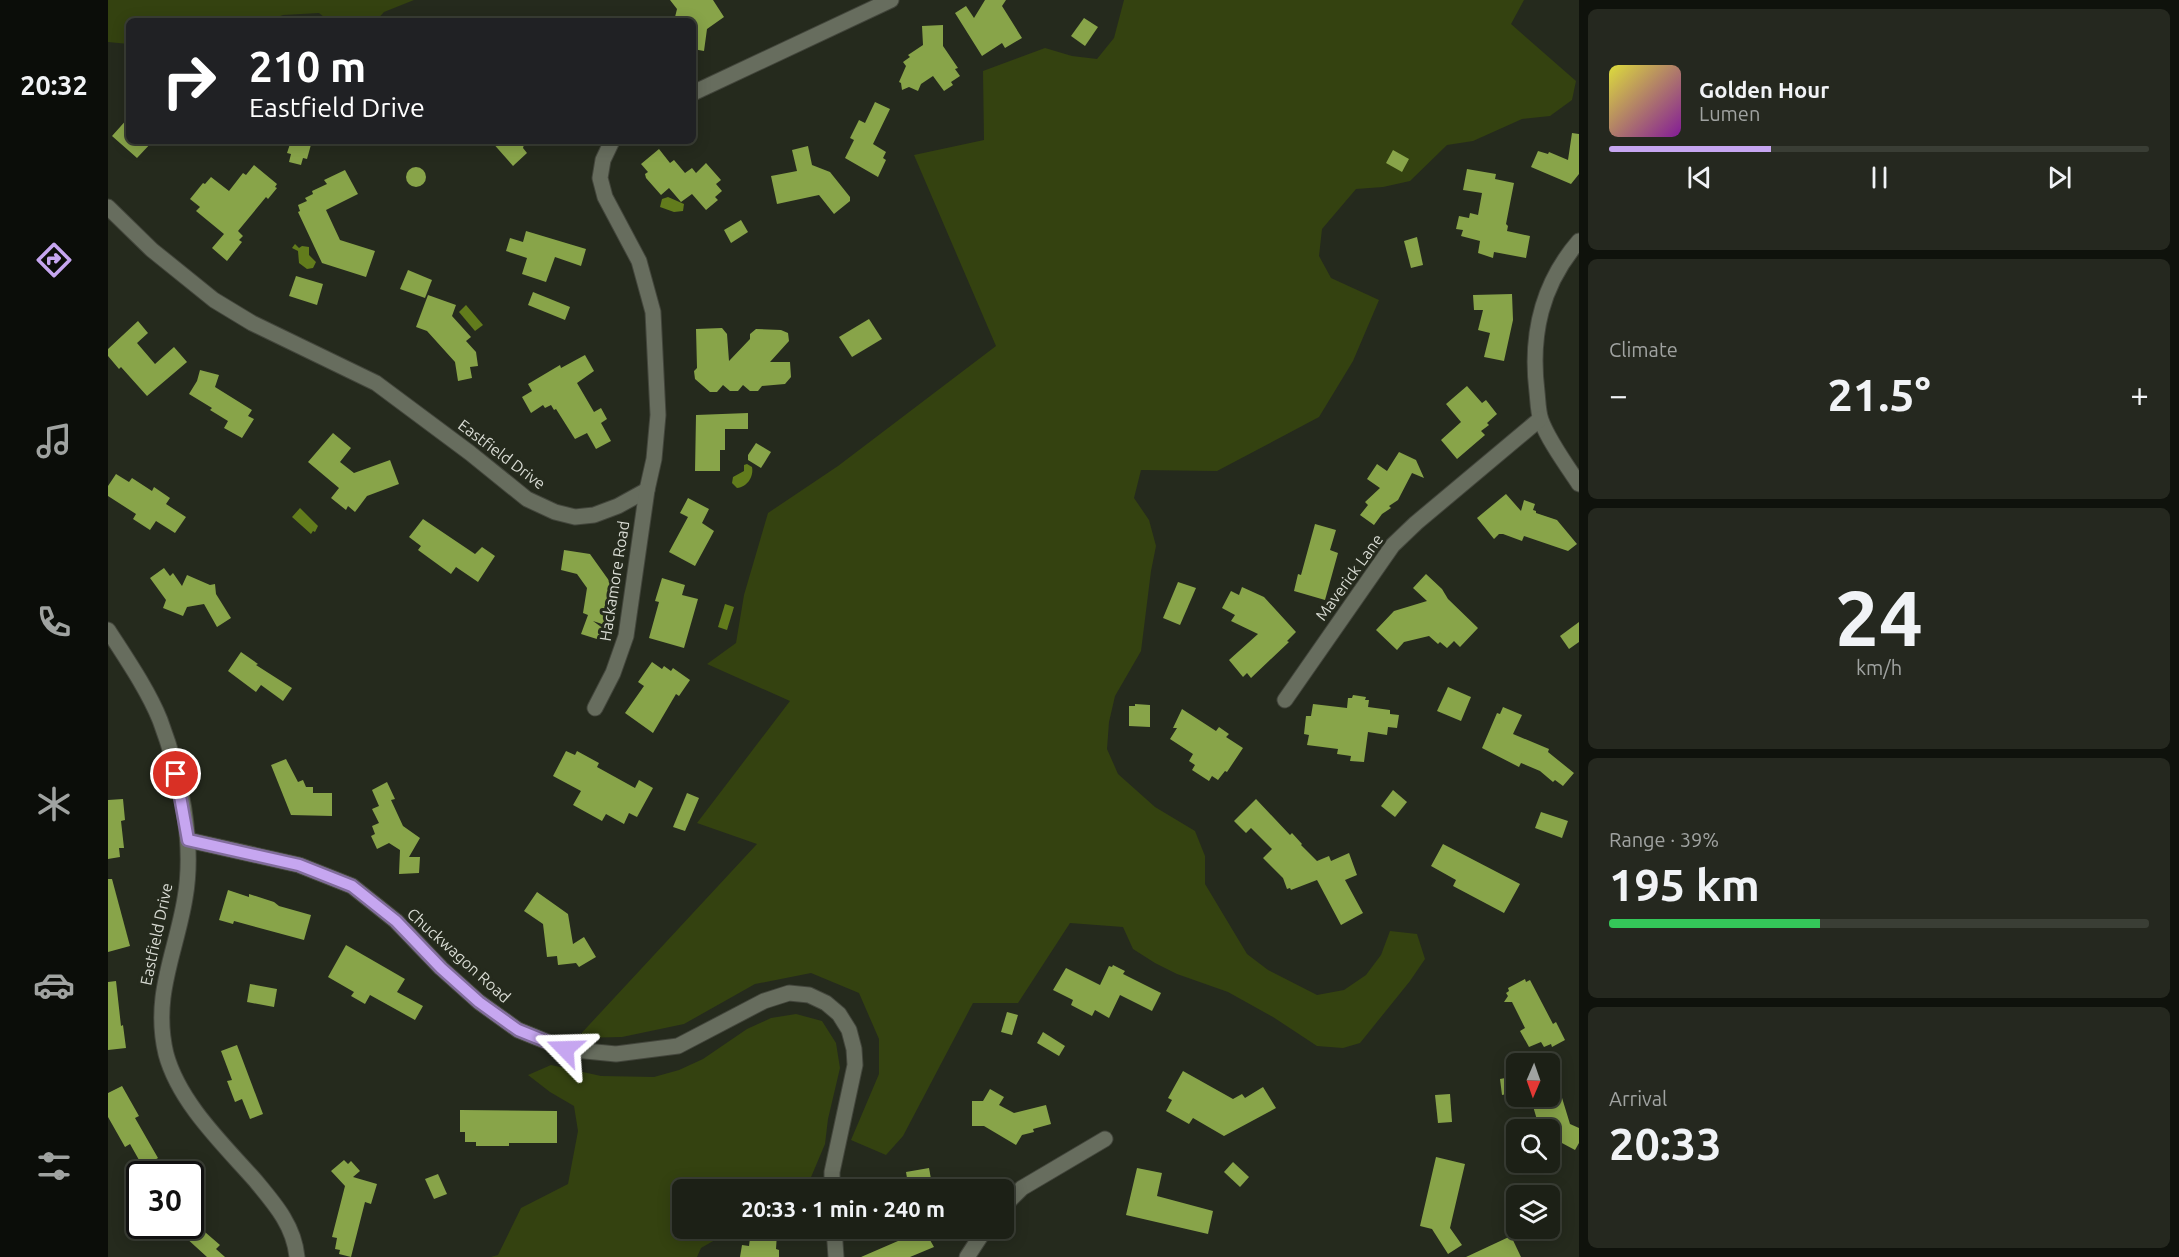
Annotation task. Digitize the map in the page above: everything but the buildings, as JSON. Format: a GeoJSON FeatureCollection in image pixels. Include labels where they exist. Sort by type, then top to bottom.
{"type":"FeatureCollection","features":[{"type":"Feature","properties":{"kind":"street"},"geometry":{"type":"LineString","coordinates":[[696,92],[891,0]]}},
{"type":"Feature","properties":{"kind":"street"},"geometry":{"type":"LineString","coordinates":[[611,144],[603,160],[600,178],[605,197],[639,261],[653,312],[657,415],[654,459],[647,490]]}},
{"type":"Feature","properties":{"kind":"street","name":"Eastfield Drive"},"geometry":{"type":"LineString","coordinates":[[108,207],[152,250],[214,300],[252,322],[376,383],[527,499],[555,512],[574,517],[594,515],[618,506],[647,490]]}},
{"type":"Feature","properties":{"kind":"street"},"geometry":{"type":"LineString","coordinates":[[1579,241],[1551,282],[1538,321],[1535,372],[1540,419],[1579,484]]}},
{"type":"Feature","properties":{"kind":"street","name":"Maverick Lane"},"geometry":{"type":"LineString","coordinates":[[1285,700],[1393,545],[1540,419]]}},
{"type":"Feature","properties":{"kind":"street","name":"Hackamore Road"},"geometry":{"type":"LineString","coordinates":[[595,708],[613,673],[626,636],[647,490]]}},
{"type":"Feature","properties":{"kind":"street","name":"Eastfield Drive"},"geometry":{"type":"LineString","coordinates":[[108,630],[130,664],[159,718],[176,774],[188,840],[185,897],[161,999],[166,1054],[175,1078],[192,1105],[285,1218],[296,1245],[297,1257]]}},
{"type":"Feature","properties":{"kind":"street","name":"Chuckwagon Road"},"geometry":{"type":"LineString","coordinates":[[188,840],[299,865],[352,886],[396,921],[441,968],[479,1002],[518,1030],[565,1049],[616,1054],[678,1046],[726,1023],[764,1001],[789,993],[809,995],[826,1003],[838,1014],[849,1030],[855,1065],[832,1179]]}},
{"type":"Feature","properties":{"kind":"street"},"geometry":{"type":"LineString","coordinates":[[1014,1196],[1022,1188],[1105,1139]]}},
{"type":"Feature","properties":{"kind":"street"},"geometry":{"type":"LineString","coordinates":[[835,1239],[836,1257]]}},
{"type":"Feature","properties":{"kind":"street"},"geometry":{"type":"LineString","coordinates":[[967,1257],[979,1239]]}},
{"type":"Feature","properties":{"kind":"shaded area"},"geometry":{"type":"Polygon","coordinates":[[[108,0],[414,0],[384,12],[379,18],[325,18],[319,13],[283,15],[276,18],[126,18],[126,44],[108,42],[108,0]]]}},
{"type":"Feature","properties":{"kind":"shaded area"},"geometry":{"type":"Polygon","coordinates":[[[1124,0],[1524,0],[1511,24],[1576,81],[1572,100],[1550,116],[1522,119],[1473,141],[1447,145],[1410,181],[1383,187],[1356,189],[1322,229],[1319,256],[1331,278],[1379,300],[1353,361],[1319,417],[1217,471],[1141,470],[1134,498],[1149,520],[1156,546],[1141,651],[1115,696],[1109,722],[1107,749],[1118,774],[1155,807],[1195,831],[1205,856],[1205,884],[1247,954],[1268,970],[1317,995],[1344,990],[1366,975],[1381,955],[1390,931],[1417,934],[1425,959],[1360,1043],[1343,1048],[1317,1046],[1273,1017],[1228,992],[1177,974],[1155,963],[1133,949],[1123,927],[1070,923],[1018,1003],[973,1003],[903,1136],[886,1155],[851,1140],[879,1074],[879,1039],[859,993],[811,973],[755,984],[684,1024],[622,1037],[577,1038],[757,844],[697,823],[790,701],[707,664],[736,643],[744,595],[768,513],[838,466],[996,346],[914,155],[984,140],[983,71],[1045,48],[1072,56],[1097,59],[1114,38],[1124,0]]]}},
{"type":"Feature","properties":{"kind":"shaded area"},"geometry":{"type":"Polygon","coordinates":[[[668,197],[684,204],[683,211],[674,212],[660,207],[662,199],[668,197]]]}},
{"type":"Feature","properties":{"kind":"shaded area"},"geometry":{"type":"Polygon","coordinates":[[[295,244],[299,248],[309,247],[309,255],[316,262],[313,268],[307,269],[299,263],[298,251],[292,248],[295,244]]]}},
{"type":"Feature","properties":{"kind":"shaded area"},"geometry":{"type":"Polygon","coordinates":[[[466,305],[483,325],[475,331],[459,312],[466,305]]]}},
{"type":"Feature","properties":{"kind":"shaded area"},"geometry":{"type":"Polygon","coordinates":[[[744,465],[752,467],[751,478],[747,484],[737,488],[732,483],[733,477],[744,471],[744,465]]]}},
{"type":"Feature","properties":{"kind":"shaded area"},"geometry":{"type":"Polygon","coordinates":[[[300,508],[318,526],[315,532],[311,534],[292,517],[300,508]]]}},
{"type":"Feature","properties":{"kind":"shaded area"},"geometry":{"type":"Polygon","coordinates":[[[725,604],[734,607],[727,630],[718,627],[725,604]]]}},
{"type":"Feature","properties":{"kind":"shaded area"},"geometry":{"type":"Polygon","coordinates":[[[796,1014],[822,1021],[836,1043],[840,1068],[828,1119],[825,1144],[810,1179],[672,1179],[672,1239],[717,1239],[701,1248],[697,1257],[491,1257],[498,1255],[521,1208],[568,1184],[578,1131],[574,1106],[550,1092],[528,1075],[551,1065],[601,1076],[654,1077],[679,1070],[703,1059],[747,1029],[771,1018],[796,1014]]]}},
{"type":"Feature","properties":{"kind":"route"},"geometry":{"type":"LineString","coordinates":[[176,774],[188,840],[299,865],[352,886],[396,921],[441,968],[479,1002],[518,1030],[565,1049]]}}]}
